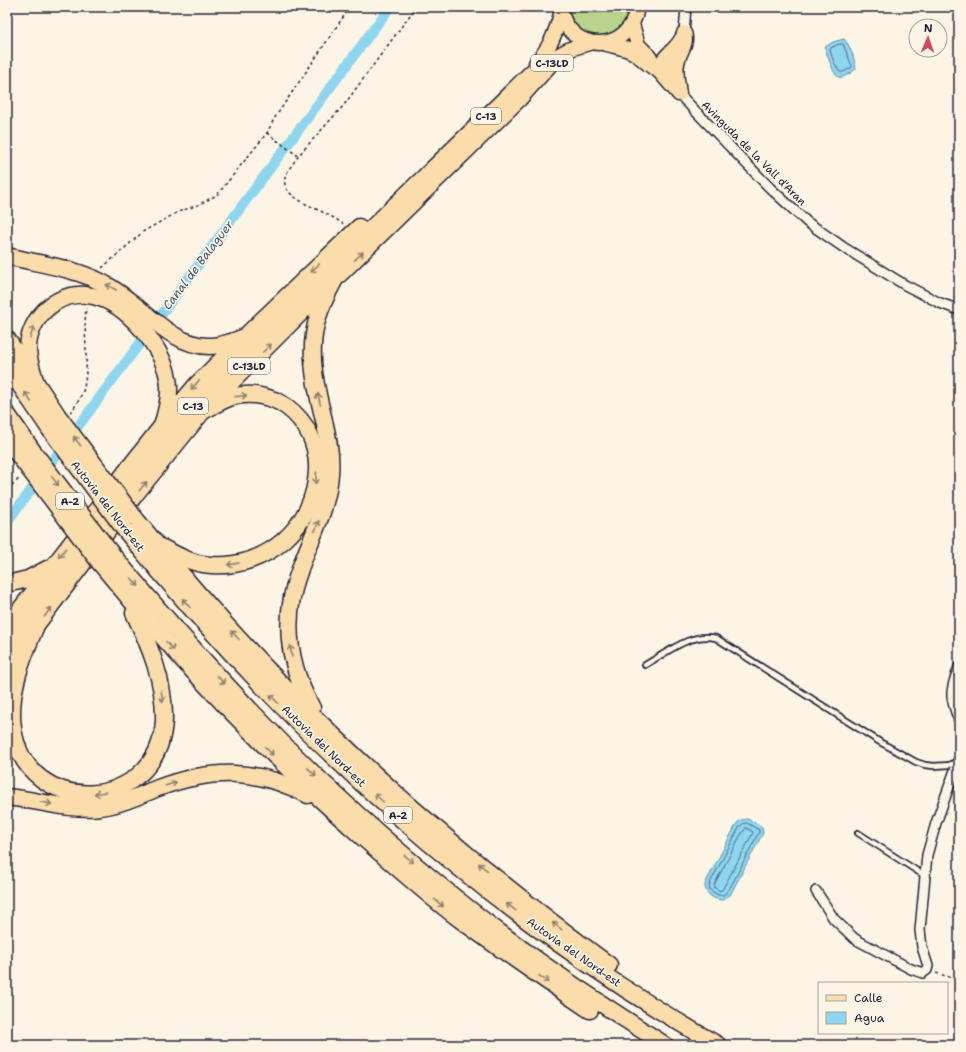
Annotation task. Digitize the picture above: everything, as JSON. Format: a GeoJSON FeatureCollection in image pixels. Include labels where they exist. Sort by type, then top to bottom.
{"type":"FeatureCollection","features":[{"type":"Feature","properties":{"kind":"highway"},"geometry":{"type":"LineString","coordinates":[[7,256],[65,268],[91,277],[120,292],[138,316],[166,370],[169,385],[168,406],[163,423]]}},
{"type":"Feature","properties":{"kind":"highway"},"geometry":{"type":"LineString","coordinates":[[322,725],[304,692],[294,666],[290,640],[289,619],[296,578],[324,507],[329,485],[331,466],[329,447],[316,385],[312,350],[318,316],[334,281]]}},
{"type":"Feature","properties":{"kind":"highway"},"geometry":{"type":"LineString","coordinates":[[36,383],[29,356],[32,330],[43,312],[55,302],[68,297],[93,296],[138,316],[184,341],[202,346],[222,345],[242,338]]}},
{"type":"Feature","properties":{"kind":"highway"},"geometry":{"type":"LineString","coordinates":[[7,339],[36,383],[54,422]]}},
{"type":"Feature","properties":{"kind":"highway"},"geometry":{"type":"LineString","coordinates":[[7,366],[54,422],[130,523],[157,545],[241,642],[322,725],[421,815],[470,857],[569,936],[632,982],[701,1029],[714,1042]]}},
{"type":"Feature","properties":{"kind":"highway"},"geometry":{"type":"LineString","coordinates":[[157,545],[185,559],[202,564],[228,565],[246,562],[273,550],[287,539],[304,517],[312,499],[317,478],[316,452],[309,432],[295,414],[274,400],[252,395],[231,397],[205,410]]}},
{"type":"Feature","properties":{"kind":"highway","name":"A-2"},"geometry":{"type":"LineString","coordinates":[[7,414],[27,456],[105,558],[242,702],[317,777],[444,889],[538,961],[665,1045]]}},
{"type":"Feature","properties":{"kind":"highway"},"geometry":{"type":"LineString","coordinates":[[7,440],[27,456]]}},
{"type":"Feature","properties":{"kind":"highway","name":"Autovia del Nord-est"},"geometry":{"type":"LineString","coordinates":[[130,523],[198,617],[280,704],[356,777],[420,834],[479,883],[574,954],[652,1006],[714,1042]]}},
{"type":"Feature","properties":{"kind":"highway"},"geometry":{"type":"LineString","coordinates":[[35,628],[21,664],[12,704],[13,732],[22,757],[31,769],[43,780],[65,791],[89,794],[119,788],[134,778],[151,760],[161,738],[164,720],[162,694],[146,639],[105,558]]}},
{"type":"Feature","properties":{"kind":"highway"},"geometry":{"type":"LineString","coordinates":[[7,584],[28,579],[51,567]]}},
{"type":"Feature","properties":{"kind":"highway"},"geometry":{"type":"LineString","coordinates":[[124,594],[229,711],[323,803],[405,875],[472,929],[568,995],[646,1045]]}},
{"type":"Feature","properties":{"kind":"highway"},"geometry":{"type":"LineString","coordinates":[[7,797],[76,807],[102,807],[170,784],[196,777],[210,774],[244,774],[282,783],[323,803]]}},
{"type":"Feature","properties":{"kind":"main road","name":"C-13"},"geometry":{"type":"LineString","coordinates":[[7,648],[70,562],[170,432],[208,389],[306,290],[532,71],[539,68],[554,53],[563,47],[586,41],[604,43],[617,39],[628,30],[632,24],[637,7]]}},
{"type":"Feature","properties":{"kind":"main road","name":"C-13"},"geometry":{"type":"LineString","coordinates":[[561,10],[569,30],[586,41]]}},
{"type":"Feature","properties":{"kind":"main road","name":"C-13"},"geometry":{"type":"LineString","coordinates":[[532,71],[535,64],[550,45],[556,31],[561,10]]}},
{"type":"Feature","properties":{"kind":"main road"},"geometry":{"type":"LineString","coordinates":[[632,24],[636,43],[647,54],[659,71],[679,94]]}},
{"type":"Feature","properties":{"kind":"main road"},"geometry":{"type":"LineString","coordinates":[[659,71],[660,66],[672,59],[684,33]]}},
{"type":"Feature","properties":{"kind":"main road","name":"C-13LD"},"geometry":{"type":"LineString","coordinates":[[7,665],[136,495],[205,410],[519,100],[559,56],[586,41]]}},
{"type":"Feature","properties":{"kind":"main road"},"geometry":{"type":"LineString","coordinates":[[604,43],[631,51],[653,69],[659,71]]}},
{"type":"Feature","properties":{"kind":"main road"},"geometry":{"type":"LineString","coordinates":[[647,54],[672,59]]}},
{"type":"Feature","properties":{"kind":"main road"},"geometry":{"type":"LineString","coordinates":[[672,59],[677,77],[679,94]]}},
{"type":"Feature","properties":{"kind":"main road"},"geometry":{"type":"LineString","coordinates":[[7,625],[163,423],[196,384],[352,233],[385,203],[440,160]]}},
{"type":"Feature","properties":{"kind":"street"},"geometry":{"type":"LineString","coordinates":[[684,33],[686,7]]}},
{"type":"Feature","properties":{"kind":"street","name":"Avinguda de la Vall d'Aran"},"geometry":{"type":"LineString","coordinates":[[679,94],[770,188],[807,222],[843,247],[905,285],[940,303],[959,310]]}},
{"type":"Feature","properties":{"kind":"street"},"geometry":{"type":"LineString","coordinates":[[959,667],[952,685],[951,695],[959,720]]}},
{"type":"Feature","properties":{"kind":"street"},"geometry":{"type":"LineString","coordinates":[[816,892],[834,919],[854,939],[911,969],[923,973],[928,966],[922,947],[920,930],[927,856],[932,833],[958,760]]}},
{"type":"Feature","properties":{"kind":"lane"},"geometry":{"type":"LineString","coordinates":[[645,665],[679,645],[692,640],[703,637],[716,638],[880,742],[916,762],[934,766],[949,765],[958,760]]}},
{"type":"Feature","properties":{"kind":"lane"},"geometry":{"type":"LineString","coordinates":[[858,833],[926,876]]}},
{"type":"Feature","properties":{"kind":"path"},"geometry":{"type":"LineString","coordinates":[[99,271],[115,255],[144,231],[178,212],[198,205],[218,195],[266,133],[350,7]]}},
{"type":"Feature","properties":{"kind":"path"},"geometry":{"type":"LineString","coordinates":[[352,233],[338,221],[298,199],[287,189],[285,184],[285,176],[298,156],[344,105],[416,7]]}},
{"type":"Feature","properties":{"kind":"path"},"geometry":{"type":"LineString","coordinates":[[266,133],[298,156]]}},
{"type":"Feature","properties":{"kind":"path"},"geometry":{"type":"LineString","coordinates":[[85,378],[85,332],[87,304]]}},
{"type":"Feature","properties":{"kind":"path"},"geometry":{"type":"LineString","coordinates":[[926,970],[959,980]]}},
{"type":"Feature","properties":{"kind":"green space"},"geometry":{"type":"Polygon","coordinates":[[[567,7],[630,8],[626,20],[618,30],[602,36],[594,36],[586,34],[573,23],[569,16],[567,7]]]}},
{"type":"Feature","properties":{"kind":"water"},"geometry":{"type":"Polygon","coordinates":[[[844,39],[852,53],[856,69],[847,75],[838,77],[828,59],[825,47],[833,42],[844,39]]]}},
{"type":"Feature","properties":{"kind":"water"},"geometry":{"type":"Polygon","coordinates":[[[747,819],[762,827],[763,833],[730,895],[723,900],[716,899],[710,896],[706,891],[705,884],[737,823],[741,820],[747,819]]]}},
{"type":"Feature","properties":{"kind":"waterway","name":"Canal de Balaguer"},"geometry":{"type":"LineString","coordinates":[[7,522],[390,7]]}}]}
